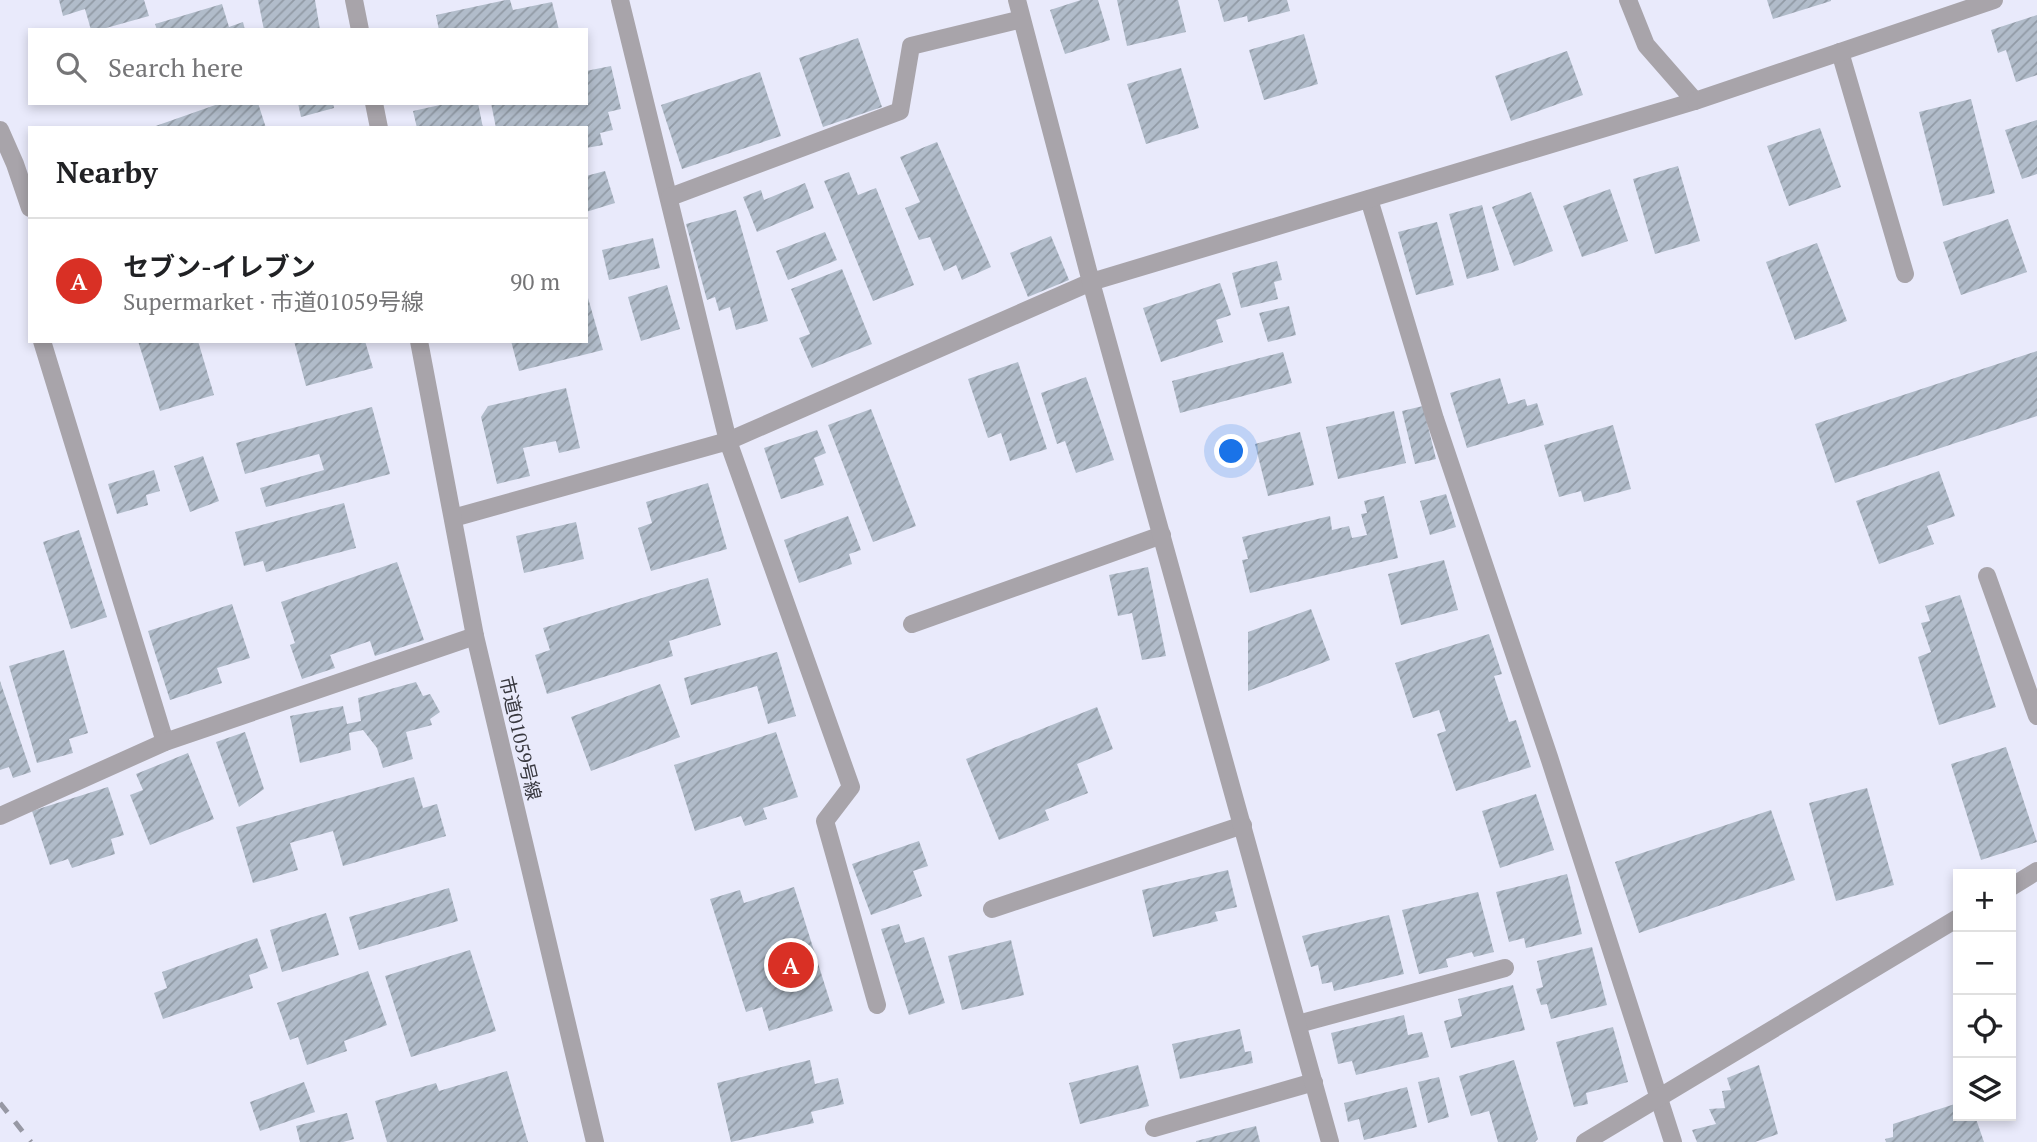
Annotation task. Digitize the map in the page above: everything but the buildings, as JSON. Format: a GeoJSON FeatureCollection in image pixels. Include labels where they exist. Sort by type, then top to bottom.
{"type":"FeatureCollection","features":[{"type":"Feature","properties":{"kind":"street"},"geometry":{"type":"LineString","coordinates":[[354,0],[360,28]]}},
{"type":"Feature","properties":{"kind":"street"},"geometry":{"type":"LineString","coordinates":[[620,0],[728,441],[851,787],[825,821],[877,1005]]}},
{"type":"Feature","properties":{"kind":"street"},"geometry":{"type":"LineString","coordinates":[[1017,0],[1091,282],[1330,1142]]}},
{"type":"Feature","properties":{"kind":"street"},"geometry":{"type":"LineString","coordinates":[[1628,0],[1646,45],[1695,101]]}},
{"type":"Feature","properties":{"kind":"street"},"geometry":{"type":"LineString","coordinates":[[453,518],[728,441],[1091,282],[1695,101],[1994,0]]}},
{"type":"Feature","properties":{"kind":"street"},"geometry":{"type":"LineString","coordinates":[[670,197],[900,111],[911,47],[1022,19]]}},
{"type":"Feature","properties":{"kind":"street"},"geometry":{"type":"LineString","coordinates":[[1840,52],[1905,274]]}},
{"type":"Feature","properties":{"kind":"street"},"geometry":{"type":"LineString","coordinates":[[374,105],[379,126]]}},
{"type":"Feature","properties":{"kind":"street"},"geometry":{"type":"LineString","coordinates":[[0,130],[28,202]]}},
{"type":"Feature","properties":{"kind":"street"},"geometry":{"type":"LineString","coordinates":[[1369,199],[1435,419],[1549,757],[1673,1142]]}},
{"type":"Feature","properties":{"kind":"street"},"geometry":{"type":"LineString","coordinates":[[43,343],[165,742]]}},
{"type":"Feature","properties":{"kind":"street","name":"市道01059号線"},"geometry":{"type":"LineString","coordinates":[[419,343],[475,636],[595,1142]]}},
{"type":"Feature","properties":{"kind":"street"},"geometry":{"type":"LineString","coordinates":[[912,624],[1162,535]]}},
{"type":"Feature","properties":{"kind":"street"},"geometry":{"type":"LineString","coordinates":[[1987,576],[2037,716]]}},
{"type":"Feature","properties":{"kind":"street"},"geometry":{"type":"LineString","coordinates":[[0,816],[165,742],[475,636]]}},
{"type":"Feature","properties":{"kind":"street"},"geometry":{"type":"LineString","coordinates":[[992,909],[1242,825]]}},
{"type":"Feature","properties":{"kind":"street"},"geometry":{"type":"LineString","coordinates":[[2016,884],[2037,871]]}},
{"type":"Feature","properties":{"kind":"street"},"geometry":{"type":"LineString","coordinates":[[1585,1142],[1953,921]]}},
{"type":"Feature","properties":{"kind":"street"},"geometry":{"type":"LineString","coordinates":[[1298,1024],[1505,968]]}},
{"type":"Feature","properties":{"kind":"street"},"geometry":{"type":"LineString","coordinates":[[1154,1128],[1314,1082]]}},
{"type":"Feature","properties":{"kind":"railway"},"geometry":{"type":"LineString","coordinates":[[0,1103],[31,1142]]}},
{"type":"Feature","properties":{"kind":"place","name":"セブン-イレブン"},"geometry":{"type":"Point","coordinates":[791,965]}}]}
